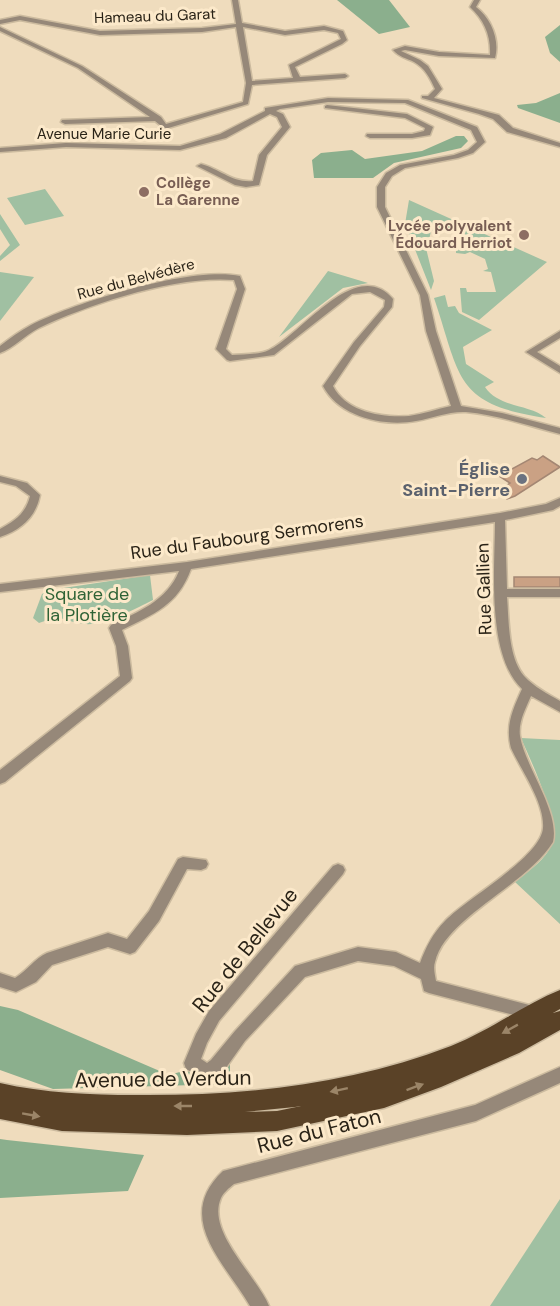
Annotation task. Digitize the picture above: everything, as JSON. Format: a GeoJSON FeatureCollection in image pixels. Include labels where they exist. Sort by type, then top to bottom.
{"type":"FeatureCollection","features":[{"type":"Feature","properties":{"kind":"main road","name":"Avenue de Verdun"},"geometry":{"type":"LineString","coordinates":[[0,1093],[64,1104],[169,1106],[254,1102],[329,1092],[377,1081],[436,1063],[503,1033],[560,999]]}},
{"type":"Feature","properties":{"kind":"main road"},"geometry":{"type":"LineString","coordinates":[[0,1109],[62,1121],[188,1125],[277,1121],[384,1098],[441,1077],[512,1046],[560,1020]]}},
{"type":"Feature","properties":{"kind":"street"},"geometry":{"type":"LineString","coordinates":[[165,127],[243,105],[248,99],[249,83],[235,0]]}},
{"type":"Feature","properties":{"kind":"street"},"geometry":{"type":"LineString","coordinates":[[431,98],[439,88],[433,75],[422,63],[401,55],[396,50],[493,57],[494,42],[485,20],[473,6],[477,0]]}},
{"type":"Feature","properties":{"kind":"street","name":"Hameau du Garat"},"geometry":{"type":"LineString","coordinates":[[0,22],[20,18],[100,33],[202,30],[240,25],[285,33],[324,28],[341,32],[344,40],[340,44],[291,66],[297,79]]}},
{"type":"Feature","properties":{"kind":"street"},"geometry":{"type":"LineString","coordinates":[[0,29],[80,67],[158,119],[165,127],[163,149]]}},
{"type":"Feature","properties":{"kind":"street"},"geometry":{"type":"LineString","coordinates":[[249,83],[345,76]]}},
{"type":"Feature","properties":{"kind":"street"},"geometry":{"type":"LineString","coordinates":[[406,101],[431,98],[482,112],[496,117],[510,130],[560,145]]}},
{"type":"Feature","properties":{"kind":"street"},"geometry":{"type":"LineString","coordinates":[[317,100],[324,107],[407,116],[429,127],[427,133],[412,136],[370,136]]}},
{"type":"Feature","properties":{"kind":"street","name":"Avenue Marie Curie"},"geometry":{"type":"LineString","coordinates":[[0,150],[66,145],[163,149],[211,141],[268,110],[288,104],[317,100],[406,101],[456,119],[474,129],[481,138],[478,146],[473,150],[412,164],[397,170],[385,180],[378,196],[381,207],[424,295],[431,331],[457,409]]}},
{"type":"Feature","properties":{"kind":"street"},"geometry":{"type":"LineString","coordinates":[[201,166],[213,168],[230,182],[243,185],[256,183],[263,155],[286,127],[280,116],[268,110]]}},
{"type":"Feature","properties":{"kind":"street"},"geometry":{"type":"LineString","coordinates":[[65,122],[158,119]]}},
{"type":"Feature","properties":{"kind":"street","name":"Rue du Belvédère"},"geometry":{"type":"LineString","coordinates":[[0,350],[25,332],[60,315],[183,280],[222,275],[237,278],[242,288],[221,349],[230,358],[249,358],[271,353],[349,292],[360,288],[384,294],[389,299],[388,307],[330,379],[328,386],[330,393],[345,405],[367,414],[391,418],[409,418],[457,409],[560,431]]}},
{"type":"Feature","properties":{"kind":"street"},"geometry":{"type":"LineString","coordinates":[[560,334],[531,352],[560,370]]}},
{"type":"Feature","properties":{"kind":"street"},"geometry":{"type":"LineString","coordinates":[[0,479],[28,486],[35,495],[33,508],[20,524],[0,533]]}},
{"type":"Feature","properties":{"kind":"street","name":"Rue du Faubourg Sermorens"},"geometry":{"type":"LineString","coordinates":[[0,588],[187,566],[500,517],[549,507],[560,502]]}},
{"type":"Feature","properties":{"kind":"street","name":"Rue Gallien"},"geometry":{"type":"LineString","coordinates":[[500,517],[505,646],[515,673],[528,688],[560,706]]}},
{"type":"Feature","properties":{"kind":"street"},"geometry":{"type":"LineString","coordinates":[[0,778],[126,678],[122,646],[115,628],[152,610],[171,597],[179,588],[187,566]]}},
{"type":"Feature","properties":{"kind":"street"},"geometry":{"type":"LineString","coordinates":[[503,592],[560,593]]}},
{"type":"Feature","properties":{"kind":"street"},"geometry":{"type":"LineString","coordinates":[[424,974],[430,949],[468,909],[536,856],[548,837],[550,818],[514,736],[519,711],[528,688]]}},
{"type":"Feature","properties":{"kind":"street"},"geometry":{"type":"LineString","coordinates":[[0,980],[16,985],[31,977],[47,960],[108,940],[130,947],[153,916],[183,863],[201,864]]}},
{"type":"Feature","properties":{"kind":"street","name":"Rue de Bellevue"},"geometry":{"type":"LineString","coordinates":[[338,870],[214,1016],[192,1063],[206,1071],[218,1066],[240,1036],[300,971],[358,954],[396,959],[424,974],[429,986],[537,1014]]}},
{"type":"Feature","properties":{"kind":"street","name":"Rue du Faton"},"geometry":{"type":"LineString","coordinates":[[261,1306],[215,1236],[209,1213],[214,1193],[229,1177],[476,1113],[560,1075]]}},
{"type":"Feature","properties":{"kind":"green space"},"geometry":{"type":"Polygon","coordinates":[[[337,0],[389,0],[410,27],[379,34],[337,0]]]}},
{"type":"Feature","properties":{"kind":"green space"},"geometry":{"type":"Polygon","coordinates":[[[560,25],[560,62],[550,53],[545,37],[560,25]]]}},
{"type":"Feature","properties":{"kind":"green space"},"geometry":{"type":"Polygon","coordinates":[[[560,93],[560,123],[518,108],[517,105],[536,103],[560,93]]]}},
{"type":"Feature","properties":{"kind":"green space"},"geometry":{"type":"Polygon","coordinates":[[[456,136],[464,136],[468,141],[461,148],[394,163],[373,178],[314,178],[312,160],[321,153],[352,150],[365,159],[422,151],[456,136]]]}},
{"type":"Feature","properties":{"kind":"green space"},"geometry":{"type":"Polygon","coordinates":[[[45,189],[64,216],[25,225],[7,198],[45,189]]]}},
{"type":"Feature","properties":{"kind":"green space"},"geometry":{"type":"Polygon","coordinates":[[[409,200],[547,262],[479,320],[462,312],[460,288],[466,288],[467,292],[496,292],[491,272],[483,271],[488,269],[485,259],[470,252],[456,253],[456,249],[461,249],[457,230],[431,231],[429,240],[424,240],[434,281],[431,290],[405,224],[409,200]]]}},
{"type":"Feature","properties":{"kind":"green space"},"geometry":{"type":"Polygon","coordinates":[[[0,214],[20,245],[0,261],[0,256],[10,245],[0,229],[0,214]]]}},
{"type":"Feature","properties":{"kind":"green space"},"geometry":{"type":"Polygon","coordinates":[[[328,271],[368,283],[343,288],[279,337],[328,271]]]}},
{"type":"Feature","properties":{"kind":"green space"},"geometry":{"type":"Polygon","coordinates":[[[0,272],[34,277],[0,321],[0,272]]]}},
{"type":"Feature","properties":{"kind":"green space"},"geometry":{"type":"Polygon","coordinates":[[[445,295],[448,307],[455,306],[459,313],[492,330],[463,347],[466,364],[494,382],[485,387],[498,399],[532,410],[546,418],[493,405],[477,395],[466,383],[450,349],[434,298],[445,295]]]}},
{"type":"Feature","properties":{"kind":"green space","name":"Square de la Plotière"},"geometry":{"type":"Polygon","coordinates":[[[150,575],[153,600],[110,619],[85,624],[60,618],[39,623],[33,618],[42,594],[50,590],[150,575]]]}},
{"type":"Feature","properties":{"kind":"green space"},"geometry":{"type":"Polygon","coordinates":[[[521,738],[560,740],[560,924],[515,882],[546,855],[551,837],[551,823],[544,794],[521,738]]]}},
{"type":"Feature","properties":{"kind":"green space"},"geometry":{"type":"Polygon","coordinates":[[[0,1006],[18,1010],[169,1075],[230,1058],[230,1084],[53,1089],[0,1070],[0,1006]]]}},
{"type":"Feature","properties":{"kind":"green space"},"geometry":{"type":"Polygon","coordinates":[[[0,1139],[144,1155],[128,1191],[0,1198],[0,1139]]]}},
{"type":"Feature","properties":{"kind":"green space"},"geometry":{"type":"Polygon","coordinates":[[[560,1199],[560,1306],[490,1306],[560,1199]]]}},
{"type":"Feature","properties":{"kind":"building","name":"Église Saint-Pierre"},"geometry":{"type":"Polygon","coordinates":[[[543,456],[560,467],[515,496],[507,499],[497,492],[510,483],[499,476],[532,458],[537,460],[543,456]]]}},
{"type":"Feature","properties":{"kind":"building"},"geometry":{"type":"Polygon","coordinates":[[[514,577],[560,577],[560,587],[514,587],[514,577]]]}},
{"type":"Feature","properties":{"kind":"place","name":"Collège La Garenne"},"geometry":{"type":"Point","coordinates":[144,192]}},
{"type":"Feature","properties":{"kind":"place","name":"Lycée polyvalent Édouard Herriot"},"geometry":{"type":"Point","coordinates":[524,235]}},
{"type":"Feature","properties":{"kind":"place","name":"Église Saint-Pierre"},"geometry":{"type":"Point","coordinates":[522,479]}}]}
